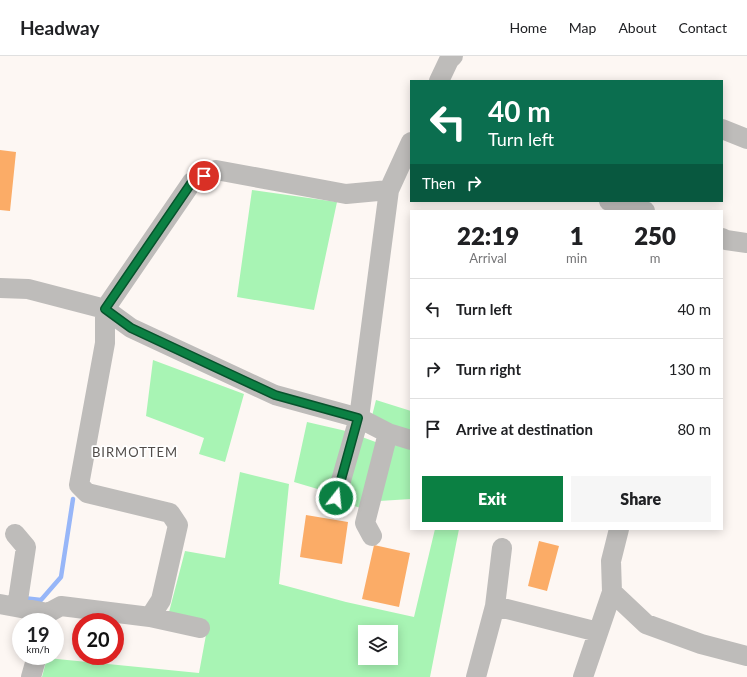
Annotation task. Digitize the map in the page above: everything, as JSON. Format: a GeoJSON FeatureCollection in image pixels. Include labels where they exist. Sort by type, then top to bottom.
{"type":"FeatureCollection","features":[{"type":"Feature","properties":{"kind":"street"},"geometry":{"type":"LineString","coordinates":[[439,80],[449,60],[453,56]]}},
{"type":"Feature","properties":{"kind":"street"},"geometry":{"type":"LineString","coordinates":[[723,129],[747,139]]}},
{"type":"Feature","properties":{"kind":"street"},"geometry":{"type":"LineString","coordinates":[[336,498],[358,418],[389,190],[410,144]]}},
{"type":"Feature","properties":{"kind":"street"},"geometry":{"type":"LineString","coordinates":[[150,617],[161,600],[178,525],[170,513],[87,493],[79,485],[105,343],[105,309],[192,182],[216,170],[346,194],[389,190]]}},
{"type":"Feature","properties":{"kind":"street"},"geometry":{"type":"LineString","coordinates":[[613,202],[641,210]]}},
{"type":"Feature","properties":{"kind":"street"},"geometry":{"type":"LineString","coordinates":[[723,238],[747,243]]}},
{"type":"Feature","properties":{"kind":"street"},"geometry":{"type":"LineString","coordinates":[[0,288],[28,289],[105,309],[131,328],[275,395],[358,418],[388,433],[410,440]]}},
{"type":"Feature","properties":{"kind":"street"},"geometry":{"type":"LineString","coordinates":[[372,536],[364,523],[388,433]]}},
{"type":"Feature","properties":{"kind":"street"},"geometry":{"type":"LineString","coordinates":[[583,677],[612,592],[611,561],[619,530]]}},
{"type":"Feature","properties":{"kind":"street"},"geometry":{"type":"LineString","coordinates":[[15,534],[26,547],[8,605],[31,613]]}},
{"type":"Feature","properties":{"kind":"street"},"geometry":{"type":"LineString","coordinates":[[476,677],[494,606],[502,548]]}},
{"type":"Feature","properties":{"kind":"street"},"geometry":{"type":"LineString","coordinates":[[612,592],[646,624],[701,644],[747,656]]}},
{"type":"Feature","properties":{"kind":"street"},"geometry":{"type":"LineString","coordinates":[[52,613],[61,606],[150,617],[200,628]]}},
{"type":"Feature","properties":{"kind":"street"},"geometry":{"type":"LineString","coordinates":[[494,606],[598,632]]}},
{"type":"Feature","properties":{"kind":"street"},"geometry":{"type":"LineString","coordinates":[[31,677],[34,665]]}},
{"type":"Feature","properties":{"kind":"green space"},"geometry":{"type":"Polygon","coordinates":[[[252,190],[337,202],[314,310],[237,297],[252,190]]]}},
{"type":"Feature","properties":{"kind":"green space"},"geometry":{"type":"Polygon","coordinates":[[[153,360],[244,394],[225,462],[199,454],[204,438],[146,416],[153,360]]]}},
{"type":"Feature","properties":{"kind":"green space"},"geometry":{"type":"Polygon","coordinates":[[[376,400],[410,411],[410,431],[371,420],[376,400]]]}},
{"type":"Feature","properties":{"kind":"green space"},"geometry":{"type":"Polygon","coordinates":[[[307,422],[346,431],[331,493],[294,482],[307,422]]]}},
{"type":"Feature","properties":{"kind":"green space"},"geometry":{"type":"Polygon","coordinates":[[[354,434],[381,444],[364,509],[341,502],[354,434]]]}},
{"type":"Feature","properties":{"kind":"green space"},"geometry":{"type":"Polygon","coordinates":[[[390,444],[410,449],[410,499],[379,501],[390,444]]]}},
{"type":"Feature","properties":{"kind":"green space"},"geometry":{"type":"Polygon","coordinates":[[[240,472],[289,484],[279,584],[346,602],[414,617],[435,530],[459,530],[430,677],[42,677],[45,665],[64,665],[64,660],[72,660],[72,665],[118,665],[199,673],[208,624],[168,616],[185,551],[225,558],[240,472]]]}},
{"type":"Feature","properties":{"kind":"building"},"geometry":{"type":"Polygon","coordinates":[[[0,150],[16,152],[10,211],[0,210],[0,150]]]}},
{"type":"Feature","properties":{"kind":"building"},"geometry":{"type":"Polygon","coordinates":[[[306,515],[348,522],[342,564],[300,557],[306,515]]]}},
{"type":"Feature","properties":{"kind":"building"},"geometry":{"type":"Polygon","coordinates":[[[539,541],[559,546],[547,591],[528,586],[539,541]]]}},
{"type":"Feature","properties":{"kind":"building"},"geometry":{"type":"Polygon","coordinates":[[[374,545],[410,553],[399,607],[362,599],[374,545]]]}},
{"type":"Feature","properties":{"kind":"waterway"},"geometry":{"type":"LineString","coordinates":[[23,598],[41,600],[61,577],[73,499]]}},
{"type":"Feature","properties":{"kind":"district","name":"BIRMOTTEM"},"geometry":{"type":"Point","coordinates":[135,452]}},
{"type":"Feature","properties":{"kind":"route"},"geometry":{"type":"LineString","coordinates":[[204,176],[192,182],[105,309],[131,328],[275,395],[358,418],[336,498]]}}]}
